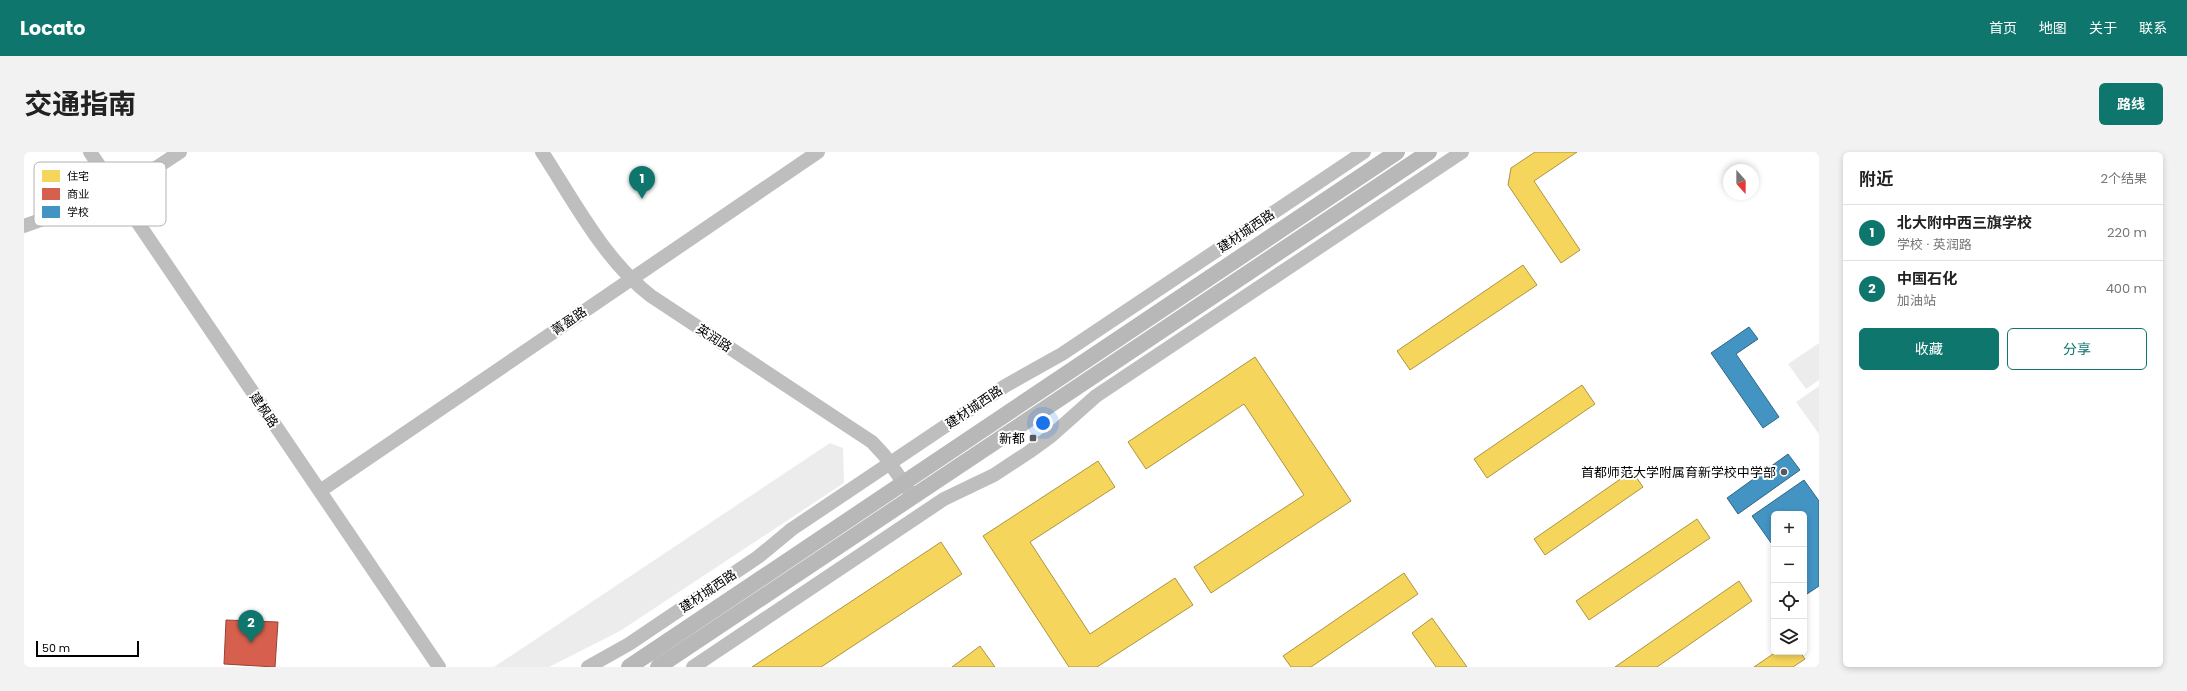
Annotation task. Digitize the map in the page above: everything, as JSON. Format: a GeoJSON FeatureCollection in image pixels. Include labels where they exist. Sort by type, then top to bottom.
{"type":"FeatureCollection","features":[{"type":"Feature","properties":{"kind":"main road","name":"建材城西路"},"geometry":{"type":"LineString","coordinates":[[629,667],[1397,152]]}},
{"type":"Feature","properties":{"kind":"main road"},"geometry":{"type":"LineString","coordinates":[[658,667],[1430,152]]}},
{"type":"Feature","properties":{"kind":"street","name":"建枫路"},"geometry":{"type":"LineString","coordinates":[[90,152],[97,162]]}},
{"type":"Feature","properties":{"kind":"street"},"geometry":{"type":"LineString","coordinates":[[164,162],[180,152]]}},
{"type":"Feature","properties":{"kind":"street","name":"英润路"},"geometry":{"type":"LineString","coordinates":[[542,152],[614,261],[631,280],[651,296],[865,437],[879,448],[913,497]]}},
{"type":"Feature","properties":{"kind":"street","name":"菁盈路"},"geometry":{"type":"LineString","coordinates":[[320,491],[818,152]]}},
{"type":"Feature","properties":{"kind":"street","name":"建材城西路"},"geometry":{"type":"LineString","coordinates":[[588,667],[629,644],[758,558],[792,529],[890,463],[1006,386],[1062,354],[1364,152]]}},
{"type":"Feature","properties":{"kind":"street"},"geometry":{"type":"LineString","coordinates":[[693,667],[944,499],[994,475],[1029,452],[1051,436],[1096,396],[1462,152]]}},
{"type":"Feature","properties":{"kind":"street"},"geometry":{"type":"LineString","coordinates":[[24,226],[34,223]]}},
{"type":"Feature","properties":{"kind":"street","name":"建枫路"},"geometry":{"type":"LineString","coordinates":[[140,226],[439,667]]}},
{"type":"Feature","properties":{"kind":"shaded area"},"geometry":{"type":"Polygon","coordinates":[[[1819,343],[1819,380],[1806,389],[1788,364],[1819,343]]]}},
{"type":"Feature","properties":{"kind":"shaded area"},"geometry":{"type":"Polygon","coordinates":[[[1819,386],[1819,434],[1796,402],[1819,386]]]}},
{"type":"Feature","properties":{"kind":"shaded area"},"geometry":{"type":"Polygon","coordinates":[[[830,443],[843,448],[844,483],[620,631],[549,667],[494,667],[830,443]]]}},
{"type":"Feature","properties":{"kind":"building: 住宅"},"geometry":{"type":"Polygon","coordinates":[[[1535,152],[1577,152],[1534,181],[1580,250],[1561,263],[1508,185],[1511,168],[1535,152]]]}},
{"type":"Feature","properties":{"kind":"building: 住宅"},"geometry":{"type":"Polygon","coordinates":[[[1523,265],[1537,285],[1410,370],[1397,351],[1523,265]]]}},
{"type":"Feature","properties":{"kind":"building: 住宅"},"geometry":{"type":"Polygon","coordinates":[[[1255,357],[1351,501],[1211,593],[1194,567],[1304,495],[1244,404],[1146,469],[1128,442],[1255,357]]]}},
{"type":"Feature","properties":{"kind":"building: 住宅"},"geometry":{"type":"Polygon","coordinates":[[[1582,385],[1595,404],[1487,478],[1474,459],[1582,385]]]}},
{"type":"Feature","properties":{"kind":"building: 住宅"},"geometry":{"type":"Polygon","coordinates":[[[1098,461],[1115,487],[1030,542],[1090,634],[1175,578],[1193,605],[1097,667],[1069,667],[983,536],[1098,461]]]}},
{"type":"Feature","properties":{"kind":"building: 住宅"},"geometry":{"type":"Polygon","coordinates":[[[1632,471],[1643,487],[1545,555],[1534,539],[1632,471]]]}},
{"type":"Feature","properties":{"kind":"building: 住宅"},"geometry":{"type":"Polygon","coordinates":[[[1697,519],[1710,538],[1589,620],[1576,601],[1697,519]]]}},
{"type":"Feature","properties":{"kind":"building: 住宅"},"geometry":{"type":"Polygon","coordinates":[[[941,542],[962,574],[821,667],[752,667],[941,542]]]}},
{"type":"Feature","properties":{"kind":"building: 住宅"},"geometry":{"type":"Polygon","coordinates":[[[1404,573],[1418,594],[1311,667],[1291,667],[1283,656],[1404,573]]]}},
{"type":"Feature","properties":{"kind":"building: 住宅"},"geometry":{"type":"Polygon","coordinates":[[[1739,581],[1752,601],[1657,667],[1615,667],[1739,581]]]}},
{"type":"Feature","properties":{"kind":"building: 住宅"},"geometry":{"type":"Polygon","coordinates":[[[1432,618],[1467,667],[1436,667],[1412,633],[1432,618]]]}},
{"type":"Feature","properties":{"kind":"building: 住宅"},"geometry":{"type":"Polygon","coordinates":[[[980,646],[995,667],[952,667],[980,646]]]}},
{"type":"Feature","properties":{"kind":"building: 住宅"},"geometry":{"type":"Polygon","coordinates":[[[1772,655],[1802,655],[1805,659],[1793,667],[1754,667],[1772,655]]]}},
{"type":"Feature","properties":{"kind":"building: 商业"},"geometry":{"type":"Polygon","coordinates":[[[226,620],[278,622],[275,667],[224,664],[226,620]]]}},
{"type":"Feature","properties":{"kind":"building: 学校"},"geometry":{"type":"Polygon","coordinates":[[[1749,327],[1758,339],[1736,354],[1779,417],[1763,428],[1711,353],[1749,327]]]}},
{"type":"Feature","properties":{"kind":"building: 学校"},"geometry":{"type":"Polygon","coordinates":[[[1788,454],[1800,470],[1738,514],[1727,498],[1788,454]]]}},
{"type":"Feature","properties":{"kind":"building: 学校"},"geometry":{"type":"Polygon","coordinates":[[[1804,480],[1819,501],[1819,586],[1807,594],[1807,511],[1771,511],[1771,543],[1752,516],[1804,480]]]}},
{"type":"Feature","properties":{"kind":"place","name":"北大附中西三旗学校"},"geometry":{"type":"Point","coordinates":[642,199]}},
{"type":"Feature","properties":{"kind":"place","name":"新都"},"geometry":{"type":"Point","coordinates":[1033,438]}},
{"type":"Feature","properties":{"kind":"place","name":"首都师范大学附属育新学校中学部"},"geometry":{"type":"Point","coordinates":[1784,472]}},
{"type":"Feature","properties":{"kind":"place","name":"中国石化"},"geometry":{"type":"Point","coordinates":[251,643]}}]}
